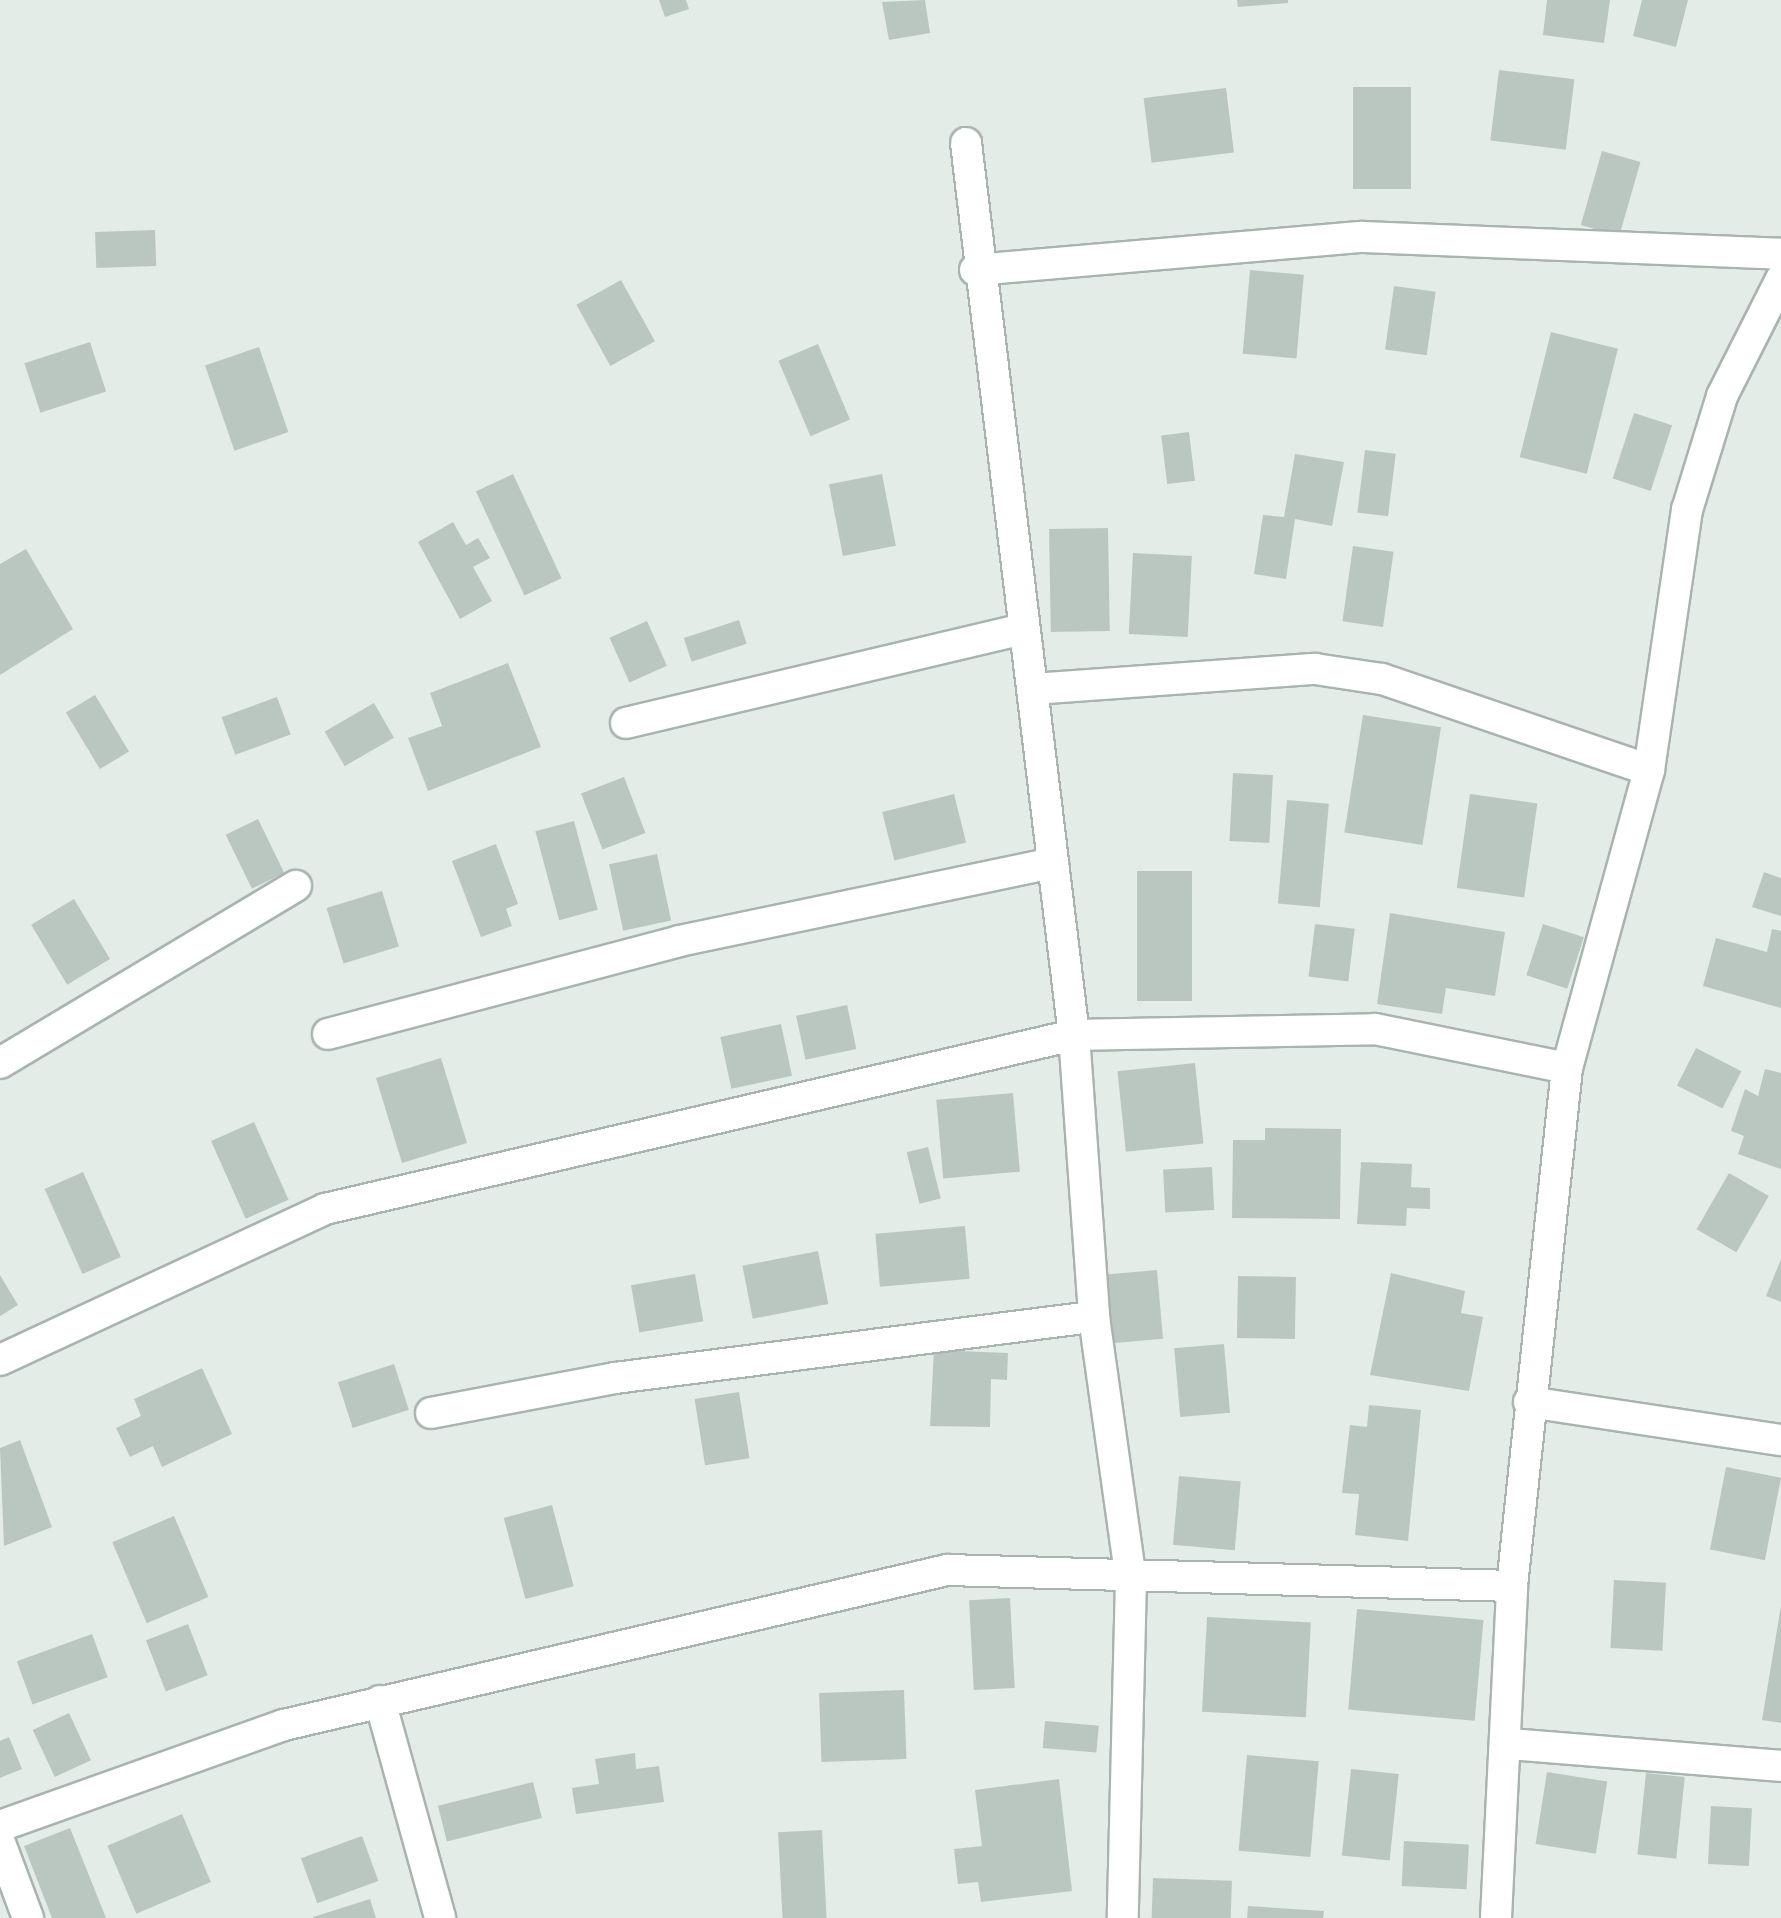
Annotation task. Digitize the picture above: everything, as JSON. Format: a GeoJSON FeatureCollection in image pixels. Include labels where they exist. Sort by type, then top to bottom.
{"type":"FeatureCollection","features":[{"type":"Feature","properties":{"kind":"street"},"geometry":{"type":"LineString","coordinates":[[966,143],[975,270],[1033,688],[1074,1035],[1094,1318],[1132,1579],[1123,1918]]}},
{"type":"Feature","properties":{"kind":"street"},"geometry":{"type":"LineString","coordinates":[[975,270],[1364,236],[1781,254]]}},
{"type":"Feature","properties":{"kind":"street"},"geometry":{"type":"LineString","coordinates":[[1496,1918],[1509,1744],[1512,1586],[1567,1068],[1650,770],[1687,510],[1722,396],[1781,279]]}},
{"type":"Feature","properties":{"kind":"street"},"geometry":{"type":"LineString","coordinates":[[626,723],[1024,628]]}},
{"type":"Feature","properties":{"kind":"street"},"geometry":{"type":"LineString","coordinates":[[1033,688],[1315,669],[1382,679],[1650,770]]}},
{"type":"Feature","properties":{"kind":"street"},"geometry":{"type":"LineString","coordinates":[[328,1034],[679,941],[1053,864]]}},
{"type":"Feature","properties":{"kind":"street"},"geometry":{"type":"LineString","coordinates":[[0,1063],[296,886]]}},
{"type":"Feature","properties":{"kind":"street"},"geometry":{"type":"LineString","coordinates":[[0,1360],[325,1209],[1074,1035],[1375,1028],[1567,1068]]}},
{"type":"Feature","properties":{"kind":"street"},"geometry":{"type":"LineString","coordinates":[[432,1413],[615,1378],[1094,1318]]}},
{"type":"Feature","properties":{"kind":"street"},"geometry":{"type":"LineString","coordinates":[[1530,1402],[1781,1440]]}},
{"type":"Feature","properties":{"kind":"street"},"geometry":{"type":"LineString","coordinates":[[0,1826],[284,1725],[947,1570],[1132,1579],[1512,1586]]}},
{"type":"Feature","properties":{"kind":"street"},"geometry":{"type":"LineString","coordinates":[[380,1701],[440,1918]]}},
{"type":"Feature","properties":{"kind":"street"},"geometry":{"type":"LineString","coordinates":[[1509,1744],[1781,1766]]}},
{"type":"Feature","properties":{"kind":"street"},"geometry":{"type":"LineString","coordinates":[[0,1842],[28,1918]]}},
{"type":"Feature","properties":{"kind":"building"},"geometry":{"type":"Polygon","coordinates":[[[659,0],[686,0],[689,9],[665,17],[659,0]]]}},
{"type":"Feature","properties":{"kind":"building"},"geometry":{"type":"Polygon","coordinates":[[[925,0],[930,33],[889,40],[882,2],[925,0]]]}},
{"type":"Feature","properties":{"kind":"building"},"geometry":{"type":"Polygon","coordinates":[[[1237,0],[1288,0],[1288,3],[1238,7],[1237,0]]]}},
{"type":"Feature","properties":{"kind":"building"},"geometry":{"type":"Polygon","coordinates":[[[1547,0],[1610,0],[1604,43],[1543,35],[1547,0]]]}},
{"type":"Feature","properties":{"kind":"building"},"geometry":{"type":"Polygon","coordinates":[[[1642,0],[1688,0],[1676,47],[1633,36],[1642,0]]]}},
{"type":"Feature","properties":{"kind":"building"},"geometry":{"type":"Polygon","coordinates":[[[1499,70],[1574,79],[1566,150],[1490,140],[1499,70]]]}},
{"type":"Feature","properties":{"kind":"building"},"geometry":{"type":"Polygon","coordinates":[[[1353,87],[1411,87],[1411,189],[1353,189],[1353,87]]]}},
{"type":"Feature","properties":{"kind":"building"},"geometry":{"type":"Polygon","coordinates":[[[1226,88],[1234,153],[1152,163],[1144,98],[1226,88]]]}},
{"type":"Feature","properties":{"kind":"building"},"geometry":{"type":"Polygon","coordinates":[[[1602,151],[1640,162],[1619,236],[1581,225],[1602,151]]]}},
{"type":"Feature","properties":{"kind":"building"},"geometry":{"type":"Polygon","coordinates":[[[155,230],[156,266],[96,268],[95,232],[155,230]]]}},
{"type":"Feature","properties":{"kind":"building"},"geometry":{"type":"Polygon","coordinates":[[[1250,270],[1304,275],[1296,358],[1243,354],[1250,270]]]}},
{"type":"Feature","properties":{"kind":"building"},"geometry":{"type":"Polygon","coordinates":[[[621,280],[655,341],[610,366],[576,305],[621,280]]]}},
{"type":"Feature","properties":{"kind":"building"},"geometry":{"type":"Polygon","coordinates":[[[1394,286],[1436,292],[1427,355],[1385,349],[1394,286]]]}},
{"type":"Feature","properties":{"kind":"building"},"geometry":{"type":"Polygon","coordinates":[[[1551,332],[1618,349],[1587,474],[1520,457],[1551,332]]]}},
{"type":"Feature","properties":{"kind":"building"},"geometry":{"type":"Polygon","coordinates":[[[90,342],[106,391],[40,413],[24,363],[90,342]]]}},
{"type":"Feature","properties":{"kind":"building"},"geometry":{"type":"Polygon","coordinates":[[[818,344],[850,419],[810,436],[778,361],[818,344]]]}},
{"type":"Feature","properties":{"kind":"building"},"geometry":{"type":"Polygon","coordinates":[[[259,347],[288,432],[234,451],[205,366],[259,347]]]}},
{"type":"Feature","properties":{"kind":"building"},"geometry":{"type":"Polygon","coordinates":[[[1634,413],[1672,425],[1651,491],[1613,479],[1634,413]]]}},
{"type":"Feature","properties":{"kind":"building"},"geometry":{"type":"Polygon","coordinates":[[[1189,432],[1195,481],[1167,484],[1161,435],[1189,432]]]}},
{"type":"Feature","properties":{"kind":"building"},"geometry":{"type":"Polygon","coordinates":[[[1365,450],[1396,454],[1388,516],[1357,513],[1365,450]]]}},
{"type":"Feature","properties":{"kind":"building"},"geometry":{"type":"Polygon","coordinates":[[[1295,454],[1344,462],[1332,526],[1295,519],[1286,579],[1254,574],[1263,515],[1284,517],[1295,454]]]}},
{"type":"Feature","properties":{"kind":"building"},"geometry":{"type":"Polygon","coordinates":[[[513,474],[562,578],[524,596],[476,491],[513,474]]]}},
{"type":"Feature","properties":{"kind":"building"},"geometry":{"type":"Polygon","coordinates":[[[882,474],[896,546],[843,556],[829,484],[882,474]]]}},
{"type":"Feature","properties":{"kind":"building"},"geometry":{"type":"Polygon","coordinates":[[[453,522],[466,545],[478,538],[490,558],[473,567],[492,601],[460,619],[418,542],[453,522]]]}},
{"type":"Feature","properties":{"kind":"building"},"geometry":{"type":"Polygon","coordinates":[[[1108,528],[1110,631],[1051,632],[1049,529],[1108,528]]]}},
{"type":"Feature","properties":{"kind":"building"},"geometry":{"type":"Polygon","coordinates":[[[1353,546],[1394,552],[1383,627],[1342,621],[1353,546]]]}},
{"type":"Feature","properties":{"kind":"building"},"geometry":{"type":"Polygon","coordinates":[[[26,549],[73,629],[0,675],[0,564],[26,549]]]}},
{"type":"Feature","properties":{"kind":"building"},"geometry":{"type":"Polygon","coordinates":[[[1133,553],[1192,556],[1188,637],[1129,634],[1133,553]]]}},
{"type":"Feature","properties":{"kind":"building"},"geometry":{"type":"Polygon","coordinates":[[[739,620],[747,644],[692,662],[684,638],[739,620]]]}},
{"type":"Feature","properties":{"kind":"building"},"geometry":{"type":"Polygon","coordinates":[[[647,621],[667,666],[629,682],[610,638],[647,621]]]}},
{"type":"Feature","properties":{"kind":"building"},"geometry":{"type":"Polygon","coordinates":[[[508,663],[541,747],[428,791],[408,738],[442,726],[430,693],[508,663]]]}},
{"type":"Feature","properties":{"kind":"building"},"geometry":{"type":"Polygon","coordinates":[[[95,695],[129,752],[100,769],[66,713],[95,695]]]}},
{"type":"Feature","properties":{"kind":"building"},"geometry":{"type":"Polygon","coordinates":[[[277,697],[291,735],[235,755],[222,717],[277,697]]]}},
{"type":"Feature","properties":{"kind":"building"},"geometry":{"type":"Polygon","coordinates":[[[374,703],[394,738],[345,766],[325,732],[374,703]]]}},
{"type":"Feature","properties":{"kind":"building"},"geometry":{"type":"Polygon","coordinates":[[[1363,715],[1441,727],[1422,845],[1344,833],[1363,715]]]}},
{"type":"Feature","properties":{"kind":"building"},"geometry":{"type":"Polygon","coordinates":[[[1233,773],[1273,775],[1269,843],[1229,841],[1233,773]]]}},
{"type":"Feature","properties":{"kind":"building"},"geometry":{"type":"Polygon","coordinates":[[[624,777],[646,833],[603,849],[581,793],[624,777]]]}},
{"type":"Feature","properties":{"kind":"building"},"geometry":{"type":"Polygon","coordinates":[[[954,794],[966,843],[894,860],[882,812],[954,794]]]}},
{"type":"Feature","properties":{"kind":"building"},"geometry":{"type":"Polygon","coordinates":[[[1470,794],[1537,803],[1524,898],[1457,888],[1470,794]]]}},
{"type":"Feature","properties":{"kind":"building"},"geometry":{"type":"Polygon","coordinates":[[[1287,800],[1329,804],[1320,907],[1278,904],[1287,800]]]}},
{"type":"Feature","properties":{"kind":"building"},"geometry":{"type":"Polygon","coordinates":[[[258,819],[284,873],[252,889],[226,835],[258,819]]]}},
{"type":"Feature","properties":{"kind":"building"},"geometry":{"type":"Polygon","coordinates":[[[574,821],[598,910],[559,920],[535,831],[574,821]]]}},
{"type":"Feature","properties":{"kind":"building"},"geometry":{"type":"Polygon","coordinates":[[[496,844],[518,904],[506,909],[512,926],[481,937],[452,861],[496,844]]]}},
{"type":"Feature","properties":{"kind":"building"},"geometry":{"type":"Polygon","coordinates":[[[657,854],[671,921],[623,931],[609,864],[657,854]]]}},
{"type":"Feature","properties":{"kind":"building"},"geometry":{"type":"Polygon","coordinates":[[[1137,871],[1192,871],[1192,1001],[1137,1001],[1137,871]]]}},
{"type":"Feature","properties":{"kind":"building"},"geometry":{"type":"Polygon","coordinates":[[[1764,872],[1781,878],[1781,916],[1752,907],[1764,872]]]}},
{"type":"Feature","properties":{"kind":"building"},"geometry":{"type":"Polygon","coordinates":[[[382,891],[399,946],[343,963],[327,908],[382,891]]]}},
{"type":"Feature","properties":{"kind":"building"},"geometry":{"type":"Polygon","coordinates":[[[74,899],[110,959],[67,985],[31,925],[74,899]]]}},
{"type":"Feature","properties":{"kind":"building"},"geometry":{"type":"Polygon","coordinates":[[[1390,913],[1505,932],[1495,996],[1446,988],[1442,1014],[1377,1004],[1390,913]]]}},
{"type":"Feature","properties":{"kind":"building"},"geometry":{"type":"Polygon","coordinates":[[[1315,924],[1355,929],[1348,981],[1309,977],[1315,924]]]}},
{"type":"Feature","properties":{"kind":"building"},"geometry":{"type":"Polygon","coordinates":[[[1543,924],[1584,937],[1567,989],[1526,975],[1543,924]]]}},
{"type":"Feature","properties":{"kind":"building"},"geometry":{"type":"Polygon","coordinates":[[[1772,929],[1781,931],[1781,1008],[1703,986],[1716,938],[1767,952],[1772,929]]]}},
{"type":"Feature","properties":{"kind":"building"},"geometry":{"type":"Polygon","coordinates":[[[847,1005],[856,1049],[805,1060],[796,1016],[847,1005]]]}},
{"type":"Feature","properties":{"kind":"building"},"geometry":{"type":"Polygon","coordinates":[[[781,1024],[792,1076],[731,1089],[720,1037],[781,1024]]]}},
{"type":"Feature","properties":{"kind":"building"},"geometry":{"type":"Polygon","coordinates":[[[1696,1048],[1741,1071],[1722,1109],[1677,1085],[1696,1048]]]}},
{"type":"Feature","properties":{"kind":"building"},"geometry":{"type":"Polygon","coordinates":[[[441,1058],[467,1143],[402,1163],[376,1078],[441,1058]]]}},
{"type":"Feature","properties":{"kind":"building"},"geometry":{"type":"Polygon","coordinates":[[[1195,1063],[1203,1144],[1126,1152],[1117,1071],[1195,1063]]]}},
{"type":"Feature","properties":{"kind":"building"},"geometry":{"type":"Polygon","coordinates":[[[1765,1069],[1781,1073],[1781,1169],[1738,1154],[1744,1136],[1731,1131],[1745,1089],[1758,1096],[1765,1069]]]}},
{"type":"Feature","properties":{"kind":"building"},"geometry":{"type":"Polygon","coordinates":[[[1013,1093],[1020,1172],[943,1178],[936,1100],[1013,1093]]]}},
{"type":"Feature","properties":{"kind":"building"},"geometry":{"type":"Polygon","coordinates":[[[254,1122],[289,1200],[246,1219],[211,1141],[254,1122]]]}},
{"type":"Feature","properties":{"kind":"building"},"geometry":{"type":"Polygon","coordinates":[[[1265,1128],[1341,1129],[1340,1219],[1232,1218],[1233,1140],[1265,1140],[1265,1128]]]}},
{"type":"Feature","properties":{"kind":"building"},"geometry":{"type":"Polygon","coordinates":[[[928,1147],[941,1198],[919,1204],[907,1152],[928,1147]]]}},
{"type":"Feature","properties":{"kind":"building"},"geometry":{"type":"Polygon","coordinates":[[[1361,1162],[1412,1164],[1411,1187],[1430,1188],[1430,1209],[1407,1208],[1406,1226],[1357,1224],[1361,1162]]]}},
{"type":"Feature","properties":{"kind":"building"},"geometry":{"type":"Polygon","coordinates":[[[1212,1167],[1214,1210],[1165,1213],[1163,1170],[1212,1167]]]}},
{"type":"Feature","properties":{"kind":"building"},"geometry":{"type":"Polygon","coordinates":[[[83,1172],[121,1257],[82,1274],[45,1189],[83,1172]]]}},
{"type":"Feature","properties":{"kind":"building"},"geometry":{"type":"Polygon","coordinates":[[[1729,1173],[1769,1196],[1736,1252],[1696,1229],[1729,1173]]]}},
{"type":"Feature","properties":{"kind":"building"},"geometry":{"type":"Polygon","coordinates":[[[965,1226],[970,1279],[880,1287],[875,1234],[965,1226]]]}},
{"type":"Feature","properties":{"kind":"building"},"geometry":{"type":"Polygon","coordinates":[[[818,1251],[828,1304],[753,1319],[742,1266],[818,1251]]]}},
{"type":"Feature","properties":{"kind":"building"},"geometry":{"type":"Polygon","coordinates":[[[1781,1259],[1781,1302],[1766,1296],[1781,1259]]]}},
{"type":"Feature","properties":{"kind":"building"},"geometry":{"type":"Polygon","coordinates":[[[1157,1270],[1163,1339],[1112,1343],[1106,1274],[1157,1270]]]}},
{"type":"Feature","properties":{"kind":"building"},"geometry":{"type":"Polygon","coordinates":[[[1391,1273],[1465,1291],[1461,1313],[1483,1317],[1469,1391],[1370,1375],[1391,1273]]]}},
{"type":"Feature","properties":{"kind":"building"},"geometry":{"type":"Polygon","coordinates":[[[695,1274],[703,1321],[639,1333],[631,1285],[695,1274]]]}},
{"type":"Feature","properties":{"kind":"building"},"geometry":{"type":"Polygon","coordinates":[[[0,1275],[18,1305],[0,1316],[0,1275]]]}},
{"type":"Feature","properties":{"kind":"building"},"geometry":{"type":"Polygon","coordinates":[[[1238,1276],[1296,1277],[1295,1339],[1237,1338],[1238,1276]]]}},
{"type":"Feature","properties":{"kind":"building"},"geometry":{"type":"Polygon","coordinates":[[[1224,1344],[1230,1413],[1180,1417],[1174,1348],[1224,1344]]]}},
{"type":"Feature","properties":{"kind":"building"},"geometry":{"type":"Polygon","coordinates":[[[934,1350],[1008,1353],[1007,1380],[991,1379],[990,1427],[930,1426],[934,1350]]]}},
{"type":"Feature","properties":{"kind":"building"},"geometry":{"type":"Polygon","coordinates":[[[394,1364],[409,1410],[353,1428],[338,1382],[394,1364]]]}},
{"type":"Feature","properties":{"kind":"building"},"geometry":{"type":"Polygon","coordinates":[[[202,1368],[232,1434],[162,1467],[153,1446],[130,1457],[116,1428],[141,1416],[134,1399],[202,1368]]]}},
{"type":"Feature","properties":{"kind":"building"},"geometry":{"type":"Polygon","coordinates":[[[739,1392],[749,1458],[705,1465],[695,1399],[739,1392]]]}},
{"type":"Feature","properties":{"kind":"building"},"geometry":{"type":"Polygon","coordinates":[[[1369,1405],[1421,1410],[1408,1541],[1355,1535],[1359,1494],[1342,1493],[1350,1425],[1367,1427],[1369,1405]]]}},
{"type":"Feature","properties":{"kind":"building"},"geometry":{"type":"Polygon","coordinates":[[[20,1440],[52,1527],[4,1546],[0,1448],[20,1440]]]}},
{"type":"Feature","properties":{"kind":"building"},"geometry":{"type":"Polygon","coordinates":[[[1726,1467],[1781,1478],[1765,1560],[1710,1549],[1726,1467]]]}},
{"type":"Feature","properties":{"kind":"building"},"geometry":{"type":"Polygon","coordinates":[[[1179,1476],[1241,1481],[1235,1550],[1173,1545],[1179,1476]]]}},
{"type":"Feature","properties":{"kind":"building"},"geometry":{"type":"Polygon","coordinates":[[[552,1505],[574,1586],[525,1599],[504,1518],[552,1505]]]}},
{"type":"Feature","properties":{"kind":"building"},"geometry":{"type":"Polygon","coordinates":[[[174,1516],[208,1597],[147,1623],[112,1542],[174,1516]]]}},
{"type":"Feature","properties":{"kind":"building"},"geometry":{"type":"Polygon","coordinates":[[[1614,1580],[1666,1583],[1662,1651],[1610,1648],[1614,1580]]]}},
{"type":"Feature","properties":{"kind":"building"},"geometry":{"type":"Polygon","coordinates":[[[1010,1598],[1015,1688],[974,1690],[969,1600],[1010,1598]]]}},
{"type":"Feature","properties":{"kind":"building"},"geometry":{"type":"Polygon","coordinates":[[[1781,1606],[1781,1723],[1762,1720],[1781,1606]]]}},
{"type":"Feature","properties":{"kind":"building"},"geometry":{"type":"Polygon","coordinates":[[[1357,1609],[1484,1620],[1475,1721],[1348,1710],[1357,1609]]]}},
{"type":"Feature","properties":{"kind":"building"},"geometry":{"type":"Polygon","coordinates":[[[1207,1617],[1311,1622],[1306,1717],[1202,1712],[1207,1617]]]}},
{"type":"Feature","properties":{"kind":"building"},"geometry":{"type":"Polygon","coordinates":[[[188,1624],[208,1675],[166,1691],[146,1640],[188,1624]]]}},
{"type":"Feature","properties":{"kind":"building"},"geometry":{"type":"Polygon","coordinates":[[[92,1634],[108,1677],[33,1705],[17,1661],[92,1634]]]}},
{"type":"Feature","properties":{"kind":"building"},"geometry":{"type":"Polygon","coordinates":[[[904,1690],[906,1759],[821,1762],[819,1693],[904,1690]]]}},
{"type":"Feature","properties":{"kind":"building"},"geometry":{"type":"Polygon","coordinates":[[[69,1713],[91,1760],[55,1777],[33,1730],[69,1713]]]}},
{"type":"Feature","properties":{"kind":"building"},"geometry":{"type":"Polygon","coordinates":[[[1045,1721],[1099,1726],[1096,1753],[1043,1748],[1045,1721]]]}},
{"type":"Feature","properties":{"kind":"building"},"geometry":{"type":"Polygon","coordinates":[[[9,1737],[22,1769],[0,1778],[0,1741],[9,1737]]]}},
{"type":"Feature","properties":{"kind":"building"},"geometry":{"type":"Polygon","coordinates":[[[635,1753],[636,1769],[659,1766],[664,1802],[576,1814],[572,1788],[599,1784],[595,1759],[635,1753]]]}},
{"type":"Feature","properties":{"kind":"building"},"geometry":{"type":"Polygon","coordinates":[[[1247,1755],[1319,1761],[1310,1857],[1239,1851],[1247,1755]]]}},
{"type":"Feature","properties":{"kind":"building"},"geometry":{"type":"Polygon","coordinates":[[[1351,1769],[1399,1774],[1390,1861],[1342,1856],[1351,1769]]]}},
{"type":"Feature","properties":{"kind":"building"},"geometry":{"type":"Polygon","coordinates":[[[1547,1772],[1607,1782],[1596,1854],[1536,1844],[1547,1772]]]}},
{"type":"Feature","properties":{"kind":"building"},"geometry":{"type":"Polygon","coordinates":[[[1646,1773],[1685,1777],[1676,1859],[1637,1855],[1646,1773]]]}},
{"type":"Feature","properties":{"kind":"building"},"geometry":{"type":"Polygon","coordinates":[[[1059,1779],[1072,1891],[981,1902],[978,1882],[958,1884],[954,1849],[982,1846],[975,1790],[1059,1779]]]}},
{"type":"Feature","properties":{"kind":"building"},"geometry":{"type":"Polygon","coordinates":[[[533,1782],[542,1818],[447,1842],[438,1806],[533,1782]]]}},
{"type":"Feature","properties":{"kind":"building"},"geometry":{"type":"Polygon","coordinates":[[[1711,1806],[1752,1808],[1749,1866],[1708,1864],[1711,1806]]]}},
{"type":"Feature","properties":{"kind":"building"},"geometry":{"type":"Polygon","coordinates":[[[182,1814],[211,1882],[136,1914],[107,1846],[182,1814]]]}},
{"type":"Feature","properties":{"kind":"building"},"geometry":{"type":"Polygon","coordinates":[[[70,1828],[106,1918],[52,1918],[24,1846],[70,1828]]]}},
{"type":"Feature","properties":{"kind":"building"},"geometry":{"type":"Polygon","coordinates":[[[822,1830],[827,1918],[783,1918],[778,1832],[822,1830]]]}},
{"type":"Feature","properties":{"kind":"building"},"geometry":{"type":"Polygon","coordinates":[[[362,1836],[378,1881],[317,1903],[301,1858],[362,1836]]]}},
{"type":"Feature","properties":{"kind":"building"},"geometry":{"type":"Polygon","coordinates":[[[1404,1841],[1469,1844],[1467,1889],[1402,1886],[1404,1841]]]}},
{"type":"Feature","properties":{"kind":"building"},"geometry":{"type":"Polygon","coordinates":[[[1153,1878],[1232,1881],[1231,1918],[1152,1918],[1153,1878]]]}},
{"type":"Feature","properties":{"kind":"building"},"geometry":{"type":"Polygon","coordinates":[[[370,1899],[376,1918],[313,1918],[313,1917],[370,1899]]]}},
{"type":"Feature","properties":{"kind":"building"},"geometry":{"type":"Polygon","coordinates":[[[1248,1906],[1324,1911],[1323,1918],[1247,1918],[1248,1906]]]}}]}
